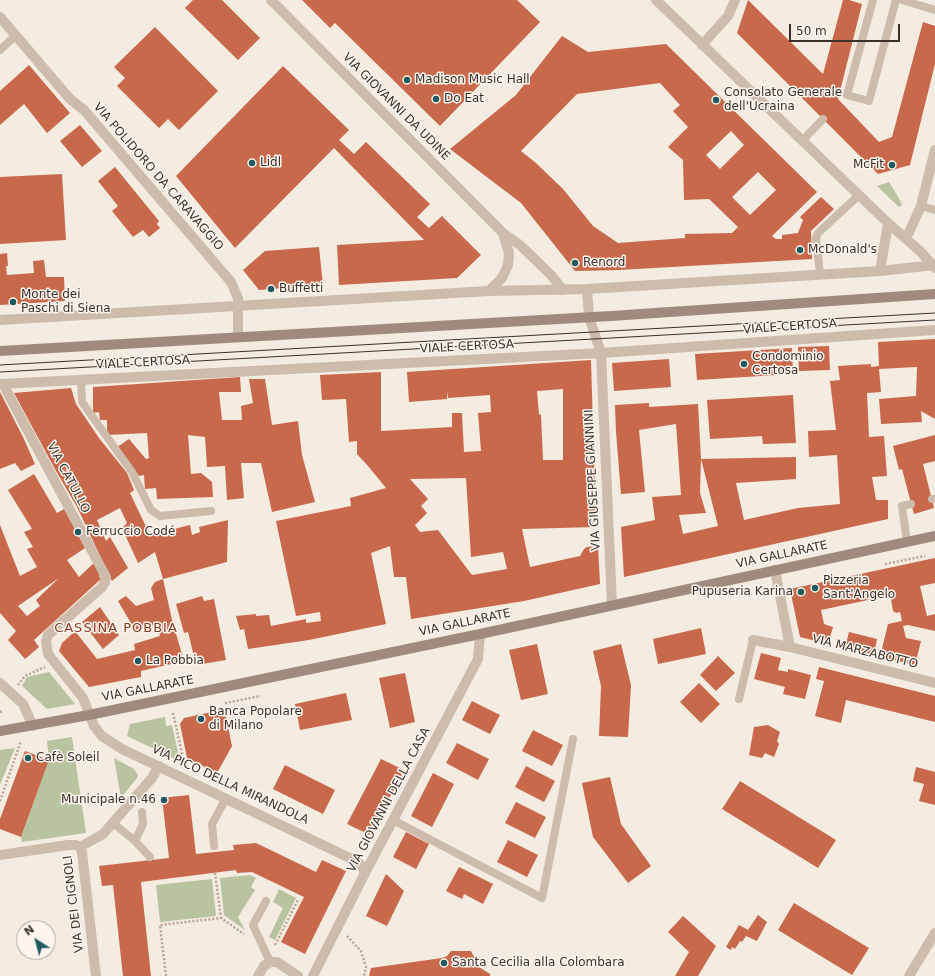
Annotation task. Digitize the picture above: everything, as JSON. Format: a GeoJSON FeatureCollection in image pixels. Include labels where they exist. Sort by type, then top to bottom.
{"type":"FeatureCollection","features":[{"type":"Feature","properties":{"kind":"street","name":"VIA GIOVANNI DA UDINE"},"geometry":{"type":"LineString","coordinates":[[271,0],[503,233],[520,245],[551,275],[563,290]]}},
{"type":"Feature","properties":{"kind":"street"},"geometry":{"type":"LineString","coordinates":[[656,0],[934,266]]}},
{"type":"Feature","properties":{"kind":"street"},"geometry":{"type":"LineString","coordinates":[[702,45],[728,16],[735,0]]}},
{"type":"Feature","properties":{"kind":"street","name":"VIA POLIDORO DA CARAVAGGIO"},"geometry":{"type":"LineString","coordinates":[[0,17],[70,99],[84,110],[231,282],[238,298],[239,306]]}},
{"type":"Feature","properties":{"kind":"street"},"geometry":{"type":"LineString","coordinates":[[906,239],[921,206],[935,150]]}},
{"type":"Feature","properties":{"kind":"street"},"geometry":{"type":"LineString","coordinates":[[880,271],[888,223]]}},
{"type":"Feature","properties":{"kind":"street","name":"VIA GIOVANNI DA UDINE"},"geometry":{"type":"LineString","coordinates":[[489,291],[502,278],[508,265],[509,253],[503,233]]}},
{"type":"Feature","properties":{"kind":"street"},"geometry":{"type":"LineString","coordinates":[[0,320],[489,291],[587,289],[880,271],[934,266]]}},
{"type":"Feature","properties":{"kind":"street","name":"VIA GIUSEPPE GIANNINI"},"geometry":{"type":"LineString","coordinates":[[587,289],[590,317],[601,353],[612,606]]}},
{"type":"Feature","properties":{"kind":"street","name":"VIALE CERTOSA"},"geometry":{"type":"LineString","coordinates":[[0,350],[590,317],[935,294]]}},
{"type":"Feature","properties":{"kind":"street"},"geometry":{"type":"LineString","coordinates":[[238,336],[239,306]]}},
{"type":"Feature","properties":{"kind":"street","name":"VIALE CERTOSA"},"geometry":{"type":"LineString","coordinates":[[2,384],[601,353],[935,330]]}},
{"type":"Feature","properties":{"kind":"street","name":"VIA CATULLO"},"geometry":{"type":"LineString","coordinates":[[2,384],[106,577],[102,587],[48,635],[46,641],[48,654],[83,698],[89,715]]}},
{"type":"Feature","properties":{"kind":"street","name":"VIA GALLARATE"},"geometry":{"type":"LineString","coordinates":[[0,731],[89,715],[480,634],[935,536]]}},
{"type":"Feature","properties":{"kind":"street"},"geometry":{"type":"LineString","coordinates":[[776,570],[790,647]]}},
{"type":"Feature","properties":{"kind":"street","name":"VIA GIOVANNI DELLA CASA"},"geometry":{"type":"LineString","coordinates":[[313,976],[365,873],[478,659],[480,634]]}},
{"type":"Feature","properties":{"kind":"street","name":"VIA MARZABOTTO"},"geometry":{"type":"LineString","coordinates":[[753,640],[790,647],[935,683]]}},
{"type":"Feature","properties":{"kind":"street"},"geometry":{"type":"LineString","coordinates":[[0,683],[23,704],[33,726]]}},
{"type":"Feature","properties":{"kind":"street","name":"VIA PICO DELLA MIRANDOLA"},"geometry":{"type":"LineString","coordinates":[[89,715],[94,726],[102,736],[122,749],[356,861],[361,865],[365,873]]}},
{"type":"Feature","properties":{"kind":"street","name":"VIA DEI CIGNOLI"},"geometry":{"type":"LineString","coordinates":[[96,976],[82,852],[80,847],[103,834],[152,778],[159,766]]}},
{"type":"Feature","properties":{"kind":"street"},"geometry":{"type":"LineString","coordinates":[[0,855],[68,845],[76,845],[80,847]]}},
{"type":"Feature","properties":{"kind":"street"},"geometry":{"type":"LineString","coordinates":[[909,976],[935,933]]}},
{"type":"Feature","properties":{"kind":"street"},"geometry":{"type":"LineString","coordinates":[[258,976],[264,966],[270,962],[277,962],[298,976]]}},
{"type":"Feature","properties":{"kind":"lane"},"geometry":{"type":"LineString","coordinates":[[841,102],[847,95],[873,0]]}},
{"type":"Feature","properties":{"kind":"lane"},"geometry":{"type":"LineString","coordinates":[[847,95],[870,101],[896,0]]}},
{"type":"Feature","properties":{"kind":"lane"},"geometry":{"type":"LineString","coordinates":[[902,0],[935,10]]}},
{"type":"Feature","properties":{"kind":"lane"},"geometry":{"type":"LineString","coordinates":[[0,50],[15,36]]}},
{"type":"Feature","properties":{"kind":"lane"},"geometry":{"type":"LineString","coordinates":[[802,140],[823,119]]}},
{"type":"Feature","properties":{"kind":"lane"},"geometry":{"type":"LineString","coordinates":[[820,274],[816,238],[818,233],[859,195]]}},
{"type":"Feature","properties":{"kind":"lane"},"geometry":{"type":"LineString","coordinates":[[921,206],[935,210]]}},
{"type":"Feature","properties":{"kind":"lane"},"geometry":{"type":"LineString","coordinates":[[81,380],[82,402],[132,472],[151,510],[160,516],[211,511]]}},
{"type":"Feature","properties":{"kind":"lane"},"geometry":{"type":"LineString","coordinates":[[907,542],[902,506],[911,504]]}},
{"type":"Feature","properties":{"kind":"lane"},"geometry":{"type":"LineString","coordinates":[[739,699],[753,640]]}},
{"type":"Feature","properties":{"kind":"lane"},"geometry":{"type":"LineString","coordinates":[[393,820],[542,898],[573,739]]}},
{"type":"Feature","properties":{"kind":"lane"},"geometry":{"type":"LineString","coordinates":[[214,846],[212,824],[226,798]]}},
{"type":"Feature","properties":{"kind":"lane"},"geometry":{"type":"LineString","coordinates":[[135,841],[143,824],[142,812]]}},
{"type":"Feature","properties":{"kind":"lane"},"geometry":{"type":"LineString","coordinates":[[113,823],[135,841],[150,858]]}},
{"type":"Feature","properties":{"kind":"lane"},"geometry":{"type":"LineString","coordinates":[[266,901],[253,925],[270,962]]}},
{"type":"Feature","properties":{"kind":"path"},"geometry":{"type":"LineString","coordinates":[[885,564],[925,556]]}},
{"type":"Feature","properties":{"kind":"path"},"geometry":{"type":"LineString","coordinates":[[12,693],[24,676],[54,662]]}},
{"type":"Feature","properties":{"kind":"path"},"geometry":{"type":"LineString","coordinates":[[225,703],[261,696]]}},
{"type":"Feature","properties":{"kind":"path"},"geometry":{"type":"LineString","coordinates":[[0,712],[4,711]]}},
{"type":"Feature","properties":{"kind":"path"},"geometry":{"type":"LineString","coordinates":[[173,713],[184,762]]}},
{"type":"Feature","properties":{"kind":"path"},"geometry":{"type":"LineString","coordinates":[[0,801],[21,741]]}},
{"type":"Feature","properties":{"kind":"path"},"geometry":{"type":"LineString","coordinates":[[215,873],[221,918]]}},
{"type":"Feature","properties":{"kind":"path"},"geometry":{"type":"LineString","coordinates":[[273,949],[298,900]]}},
{"type":"Feature","properties":{"kind":"path"},"geometry":{"type":"LineString","coordinates":[[166,976],[160,925],[221,918],[246,936]]}},
{"type":"Feature","properties":{"kind":"path"},"geometry":{"type":"LineString","coordinates":[[347,936],[361,951],[366,967],[364,976]]}},
{"type":"Feature","properties":{"kind":"green space"},"geometry":{"type":"Polygon","coordinates":[[[889,182],[902,205],[899,207],[877,186],[889,182]]]}},
{"type":"Feature","properties":{"kind":"green space"},"geometry":{"type":"Polygon","coordinates":[[[49,672],[75,704],[47,709],[22,686],[27,677],[49,672]]]}},
{"type":"Feature","properties":{"kind":"green space"},"geometry":{"type":"Polygon","coordinates":[[[165,717],[166,726],[172,725],[179,757],[177,759],[127,736],[130,724],[165,717]]]}},
{"type":"Feature","properties":{"kind":"green space"},"geometry":{"type":"Polygon","coordinates":[[[72,737],[86,833],[22,842],[21,837],[49,760],[47,741],[72,737]]]}},
{"type":"Feature","properties":{"kind":"green space"},"geometry":{"type":"Polygon","coordinates":[[[15,748],[0,785],[0,750],[15,748]]]}},
{"type":"Feature","properties":{"kind":"green space"},"geometry":{"type":"Polygon","coordinates":[[[114,758],[134,769],[138,775],[121,798],[114,758]]]}},
{"type":"Feature","properties":{"kind":"green space"},"geometry":{"type":"Polygon","coordinates":[[[250,875],[256,878],[251,887],[255,890],[238,917],[245,930],[224,915],[220,878],[250,875]]]}},
{"type":"Feature","properties":{"kind":"green space"},"geometry":{"type":"Polygon","coordinates":[[[212,879],[216,916],[160,922],[156,885],[212,879]]]}},
{"type":"Feature","properties":{"kind":"green space"},"geometry":{"type":"Polygon","coordinates":[[[279,889],[296,898],[275,940],[269,937],[283,908],[273,902],[279,889]]]}},
{"type":"Feature","properties":{"kind":"building"},"geometry":{"type":"Polygon","coordinates":[[[193,0],[222,0],[260,38],[238,60],[185,8],[193,0]]]}},
{"type":"Feature","properties":{"kind":"building"},"geometry":{"type":"Polygon","coordinates":[[[302,0],[517,0],[540,22],[440,126],[335,23],[330,28],[302,0]]]}},
{"type":"Feature","properties":{"kind":"building"},"geometry":{"type":"Polygon","coordinates":[[[748,0],[823,74],[843,0],[849,0],[862,4],[838,99],[879,142],[892,137],[923,22],[935,26],[935,64],[910,165],[878,174],[737,33],[748,0]]]}},
{"type":"Feature","properties":{"kind":"building"},"geometry":{"type":"Polygon","coordinates":[[[155,27],[218,91],[179,130],[168,119],[159,128],[117,86],[125,78],[114,67],[155,27]]]}},
{"type":"Feature","properties":{"kind":"building"},"geometry":{"type":"Polygon","coordinates":[[[562,36],[588,52],[666,44],[817,192],[772,236],[776,239],[782,239],[782,235],[798,233],[803,220],[800,217],[821,197],[834,209],[811,231],[812,259],[619,270],[575,271],[521,203],[450,149],[516,95],[562,36]],[[660,83],[577,94],[521,151],[563,189],[593,226],[618,243],[685,238],[685,234],[732,233],[738,227],[709,199],[684,200],[683,160],[668,147],[688,127],[673,111],[680,105],[660,83]],[[731,131],[706,155],[720,169],[744,145],[731,131]],[[758,172],[732,197],[750,215],[776,190],[758,172]]]}},
{"type":"Feature","properties":{"kind":"building"},"geometry":{"type":"Polygon","coordinates":[[[29,65],[70,113],[47,133],[24,104],[0,125],[0,91],[29,65]]]}},
{"type":"Feature","properties":{"kind":"building"},"geometry":{"type":"Polygon","coordinates":[[[283,66],[349,130],[339,140],[354,154],[366,142],[430,204],[417,217],[429,228],[442,216],[481,255],[457,278],[339,285],[337,245],[424,240],[334,148],[235,248],[176,176],[283,66]]]}},
{"type":"Feature","properties":{"kind":"building"},"geometry":{"type":"Polygon","coordinates":[[[80,125],[102,151],[82,167],[60,141],[80,125]]]}},
{"type":"Feature","properties":{"kind":"building"},"geometry":{"type":"Polygon","coordinates":[[[115,167],[159,221],[157,224],[160,228],[149,237],[143,230],[133,237],[112,211],[118,206],[98,181],[115,167]]]}},
{"type":"Feature","properties":{"kind":"building"},"geometry":{"type":"Polygon","coordinates":[[[62,174],[66,240],[0,244],[0,177],[62,174]]]}},
{"type":"Feature","properties":{"kind":"building"},"geometry":{"type":"Polygon","coordinates":[[[319,247],[323,285],[259,290],[243,270],[265,251],[319,247]]]}},
{"type":"Feature","properties":{"kind":"building"},"geometry":{"type":"Polygon","coordinates":[[[7,253],[7,275],[34,273],[33,261],[44,260],[46,277],[64,277],[65,301],[0,305],[0,254],[7,253]]]}},
{"type":"Feature","properties":{"kind":"building"},"geometry":{"type":"Polygon","coordinates":[[[935,339],[935,419],[921,411],[922,422],[881,424],[879,399],[916,396],[917,367],[879,369],[881,392],[867,393],[869,437],[884,436],[887,476],[872,477],[876,500],[888,500],[888,519],[624,577],[621,527],[655,520],[652,497],[681,495],[676,424],[639,430],[645,492],[621,494],[615,405],[649,403],[649,407],[698,404],[701,459],[796,457],[796,479],[736,483],[744,520],[798,508],[840,504],[837,455],[809,457],[808,431],[836,430],[830,381],[840,380],[838,366],[871,364],[871,367],[879,366],[878,342],[935,339]],[[701,459],[700,493],[706,513],[679,515],[683,534],[718,526],[701,459]]]}},
{"type":"Feature","properties":{"kind":"building"},"geometry":{"type":"Polygon","coordinates":[[[829,346],[830,370],[799,371],[798,347],[829,346]]]}},
{"type":"Feature","properties":{"kind":"building","name":"Condominio Certosa"},"geometry":{"type":"Polygon","coordinates":[[[792,348],[793,374],[697,380],[695,354],[792,348]]]}},
{"type":"Feature","properties":{"kind":"building"},"geometry":{"type":"Polygon","coordinates":[[[669,359],[671,387],[614,391],[612,363],[669,359]]]}},
{"type":"Feature","properties":{"kind":"building"},"geometry":{"type":"Polygon","coordinates":[[[591,360],[596,527],[522,529],[530,567],[580,556],[587,547],[598,546],[600,584],[524,601],[411,619],[406,577],[394,577],[390,546],[371,553],[386,624],[309,640],[248,649],[244,629],[240,630],[236,616],[256,614],[256,616],[269,615],[271,626],[306,619],[306,623],[321,621],[320,612],[296,616],[276,521],[351,506],[350,498],[386,488],[357,454],[357,441],[349,442],[346,399],[322,400],[320,375],[381,372],[381,431],[452,427],[452,413],[462,413],[464,452],[481,451],[478,413],[491,412],[490,395],[448,398],[447,391],[447,399],[409,402],[407,372],[591,360]],[[563,389],[537,391],[539,414],[541,415],[543,460],[563,460],[563,389]],[[466,478],[410,479],[428,499],[421,506],[427,513],[415,525],[420,532],[438,530],[472,575],[507,569],[503,552],[471,557],[466,478]]]}},
{"type":"Feature","properties":{"kind":"building"},"geometry":{"type":"Polygon","coordinates":[[[240,377],[241,392],[219,392],[222,420],[242,420],[241,406],[253,403],[249,379],[265,379],[272,425],[298,421],[302,455],[315,502],[272,512],[261,463],[241,463],[244,498],[227,500],[225,466],[207,467],[205,437],[188,435],[191,474],[201,473],[212,482],[213,497],[157,499],[156,488],[145,489],[144,475],[139,476],[116,448],[129,439],[146,459],[149,458],[147,433],[107,435],[107,420],[100,420],[99,412],[93,413],[93,387],[240,377]]]}},
{"type":"Feature","properties":{"kind":"building"},"geometry":{"type":"Polygon","coordinates":[[[71,388],[76,404],[99,438],[127,473],[134,490],[130,493],[150,535],[190,525],[192,535],[200,532],[199,527],[228,520],[227,562],[163,579],[155,552],[138,563],[122,528],[127,523],[120,508],[97,520],[106,541],[110,537],[128,568],[112,581],[77,507],[14,393],[71,388]]]}},
{"type":"Feature","properties":{"kind":"building"},"geometry":{"type":"Polygon","coordinates":[[[0,392],[35,464],[21,471],[15,463],[0,469],[0,392]]]}},
{"type":"Feature","properties":{"kind":"building"},"geometry":{"type":"Polygon","coordinates":[[[793,395],[796,443],[763,444],[762,436],[710,439],[707,400],[793,395]]]}},
{"type":"Feature","properties":{"kind":"building"},"geometry":{"type":"Polygon","coordinates":[[[935,435],[935,461],[923,464],[934,508],[914,514],[902,469],[899,470],[893,446],[935,435]]]}},
{"type":"Feature","properties":{"kind":"building"},"geometry":{"type":"Polygon","coordinates":[[[34,474],[57,513],[64,509],[85,548],[67,560],[79,577],[94,563],[100,571],[99,576],[101,579],[34,640],[39,647],[25,659],[8,640],[16,631],[0,613],[0,525],[20,576],[37,567],[27,549],[33,547],[24,532],[32,529],[8,490],[34,474]],[[59,578],[18,606],[27,616],[40,606],[36,600],[59,578]]]}},
{"type":"Feature","properties":{"kind":"building"},"geometry":{"type":"Polygon","coordinates":[[[935,558],[935,583],[920,586],[927,616],[935,614],[935,631],[908,625],[903,626],[906,638],[921,641],[915,665],[880,657],[888,624],[902,621],[900,612],[896,613],[893,611],[890,593],[882,594],[882,597],[821,610],[824,624],[833,627],[828,644],[800,637],[790,589],[935,558]]]}},
{"type":"Feature","properties":{"kind":"building"},"geometry":{"type":"Polygon","coordinates":[[[163,579],[172,620],[184,661],[141,671],[141,677],[89,687],[59,651],[62,643],[75,631],[97,659],[135,650],[134,644],[160,636],[157,624],[135,630],[118,601],[126,596],[136,606],[154,600],[151,588],[155,582],[163,579]]]}},
{"type":"Feature","properties":{"kind":"building"},"geometry":{"type":"Polygon","coordinates":[[[202,596],[204,601],[214,599],[226,660],[196,665],[188,632],[184,633],[176,604],[202,596]]]}},
{"type":"Feature","properties":{"kind":"building"},"geometry":{"type":"Polygon","coordinates":[[[100,607],[119,635],[103,649],[82,622],[100,607]]]}},
{"type":"Feature","properties":{"kind":"building"},"geometry":{"type":"Polygon","coordinates":[[[701,628],[706,654],[658,664],[653,639],[701,628]]]}},
{"type":"Feature","properties":{"kind":"building"},"geometry":{"type":"Polygon","coordinates":[[[849,632],[877,639],[874,655],[845,648],[849,632]]]}},
{"type":"Feature","properties":{"kind":"building"},"geometry":{"type":"Polygon","coordinates":[[[537,644],[548,694],[521,700],[509,650],[537,644]]]}},
{"type":"Feature","properties":{"kind":"building"},"geometry":{"type":"Polygon","coordinates":[[[621,644],[631,685],[628,737],[599,736],[601,686],[593,651],[621,644]]]}},
{"type":"Feature","properties":{"kind":"building"},"geometry":{"type":"Polygon","coordinates":[[[761,653],[781,658],[778,670],[788,672],[788,669],[811,675],[805,699],[783,694],[785,687],[754,679],[761,653]]]}},
{"type":"Feature","properties":{"kind":"building"},"geometry":{"type":"Polygon","coordinates":[[[718,656],[735,673],[716,691],[700,675],[718,656]]]}},
{"type":"Feature","properties":{"kind":"building"},"geometry":{"type":"Polygon","coordinates":[[[819,667],[935,696],[935,722],[846,700],[841,723],[815,716],[824,681],[816,679],[819,667]]]}},
{"type":"Feature","properties":{"kind":"building"},"geometry":{"type":"Polygon","coordinates":[[[405,673],[415,722],[390,728],[379,678],[405,673]]]}},
{"type":"Feature","properties":{"kind":"building"},"geometry":{"type":"Polygon","coordinates":[[[699,683],[720,704],[701,723],[680,702],[699,683]]]}},
{"type":"Feature","properties":{"kind":"building"},"geometry":{"type":"Polygon","coordinates":[[[346,693],[352,720],[300,730],[295,704],[346,693]]]}},
{"type":"Feature","properties":{"kind":"building"},"geometry":{"type":"Polygon","coordinates":[[[472,701],[500,715],[490,734],[462,720],[472,701]]]}},
{"type":"Feature","properties":{"kind":"building"},"geometry":{"type":"Polygon","coordinates":[[[216,711],[226,717],[232,746],[217,773],[187,758],[180,724],[184,718],[216,711]]]}},
{"type":"Feature","properties":{"kind":"building"},"geometry":{"type":"Polygon","coordinates":[[[768,725],[780,732],[777,741],[779,744],[774,757],[765,753],[762,758],[749,755],[754,727],[768,725]]]}},
{"type":"Feature","properties":{"kind":"building"},"geometry":{"type":"Polygon","coordinates":[[[533,730],[563,745],[552,766],[522,751],[533,730]]]}},
{"type":"Feature","properties":{"kind":"building"},"geometry":{"type":"Polygon","coordinates":[[[457,743],[489,759],[478,780],[446,763],[457,743]]]}},
{"type":"Feature","properties":{"kind":"building"},"geometry":{"type":"Polygon","coordinates":[[[25,751],[49,760],[21,837],[0,829],[0,819],[25,751]]]}},
{"type":"Feature","properties":{"kind":"building"},"geometry":{"type":"Polygon","coordinates":[[[381,759],[404,770],[370,835],[347,824],[381,759]]]}},
{"type":"Feature","properties":{"kind":"building"},"geometry":{"type":"Polygon","coordinates":[[[285,765],[335,790],[323,814],[273,789],[285,765]]]}},
{"type":"Feature","properties":{"kind":"building"},"geometry":{"type":"Polygon","coordinates":[[[526,766],[555,781],[544,802],[515,787],[526,766]]]}},
{"type":"Feature","properties":{"kind":"building"},"geometry":{"type":"Polygon","coordinates":[[[916,767],[935,772],[935,805],[919,801],[924,784],[913,781],[916,767]]]}},
{"type":"Feature","properties":{"kind":"building"},"geometry":{"type":"Polygon","coordinates":[[[433,773],[454,784],[432,827],[411,816],[433,773]]]}},
{"type":"Feature","properties":{"kind":"building"},"geometry":{"type":"Polygon","coordinates":[[[610,777],[621,824],[651,866],[628,883],[593,837],[582,783],[610,777]]]}},
{"type":"Feature","properties":{"kind":"building"},"geometry":{"type":"Polygon","coordinates":[[[740,781],[836,840],[818,868],[722,809],[740,781]]]}},
{"type":"Feature","properties":{"kind":"building"},"geometry":{"type":"Polygon","coordinates":[[[189,795],[196,854],[234,850],[233,845],[256,843],[316,872],[322,860],[346,871],[305,954],[281,942],[304,897],[252,872],[237,873],[236,870],[141,882],[151,976],[123,976],[113,885],[102,886],[99,866],[169,858],[162,798],[189,795]]]}},
{"type":"Feature","properties":{"kind":"building"},"geometry":{"type":"Polygon","coordinates":[[[516,802],[546,817],[535,838],[505,823],[516,802]]]}},
{"type":"Feature","properties":{"kind":"building"},"geometry":{"type":"Polygon","coordinates":[[[406,832],[429,844],[416,869],[393,857],[406,832]]]}},
{"type":"Feature","properties":{"kind":"building"},"geometry":{"type":"Polygon","coordinates":[[[508,840],[538,855],[527,877],[497,862],[508,840]]]}},
{"type":"Feature","properties":{"kind":"building"},"geometry":{"type":"Polygon","coordinates":[[[459,867],[493,884],[483,904],[464,894],[462,899],[446,891],[459,867]]]}},
{"type":"Feature","properties":{"kind":"building"},"geometry":{"type":"Polygon","coordinates":[[[386,874],[404,891],[387,926],[366,916],[386,874]]]}},
{"type":"Feature","properties":{"kind":"building"},"geometry":{"type":"Polygon","coordinates":[[[794,903],[869,948],[852,975],[778,930],[794,903]]]}},
{"type":"Feature","properties":{"kind":"building"},"geometry":{"type":"Polygon","coordinates":[[[758,915],[767,922],[757,941],[746,936],[742,942],[740,941],[735,949],[732,947],[731,950],[726,947],[739,925],[748,930],[758,915]]]}},
{"type":"Feature","properties":{"kind":"building"},"geometry":{"type":"Polygon","coordinates":[[[683,916],[716,946],[698,976],[675,976],[689,952],[668,932],[683,916]]]}},
{"type":"Feature","properties":{"kind":"building","name":"Santa Cecilia alla Colombara"},"geometry":{"type":"Polygon","coordinates":[[[451,951],[471,951],[479,967],[490,974],[490,976],[369,976],[371,968],[442,958],[447,956],[451,951]]]}},
{"type":"Feature","properties":{"kind":"tram line"},"geometry":{"type":"LineString","coordinates":[[0,365],[935,313]]}},
{"type":"Feature","properties":{"kind":"tram line"},"geometry":{"type":"LineString","coordinates":[[0,372],[935,320]]}},
{"type":"Feature","properties":{"kind":"place","name":"Madison Music Hall"},"geometry":{"type":"Point","coordinates":[407,80]}},
{"type":"Feature","properties":{"kind":"place","name":"Do Eat"},"geometry":{"type":"Point","coordinates":[436,99]}},
{"type":"Feature","properties":{"kind":"place","name":"Consolato Generale dell'Ucraina"},"geometry":{"type":"Point","coordinates":[716,100]}},
{"type":"Feature","properties":{"kind":"place","name":"Lidl"},"geometry":{"type":"Point","coordinates":[252,163]}},
{"type":"Feature","properties":{"kind":"place","name":"McFit"},"geometry":{"type":"Point","coordinates":[892,165]}},
{"type":"Feature","properties":{"kind":"place","name":"McDonald's"},"geometry":{"type":"Point","coordinates":[800,250]}},
{"type":"Feature","properties":{"kind":"place","name":"Renord"},"geometry":{"type":"Point","coordinates":[575,263]}},
{"type":"Feature","properties":{"kind":"place","name":"Buffetti"},"geometry":{"type":"Point","coordinates":[271,289]}},
{"type":"Feature","properties":{"kind":"place","name":"Monte dei Paschi di Siena"},"geometry":{"type":"Point","coordinates":[13,302]}},
{"type":"Feature","properties":{"kind":"place","name":"Condominio Certosa"},"geometry":{"type":"Point","coordinates":[744,364]}},
{"type":"Feature","properties":{"kind":"place","name":"Ferruccio Codé"},"geometry":{"type":"Point","coordinates":[78,532]}},
{"type":"Feature","properties":{"kind":"place","name":"Pizzeria Sant'Angelo"},"geometry":{"type":"Point","coordinates":[815,588]}},
{"type":"Feature","properties":{"kind":"place","name":"Pupuseria Karina"},"geometry":{"type":"Point","coordinates":[801,592]}},
{"type":"Feature","properties":{"kind":"place","name":"La Pobbia"},"geometry":{"type":"Point","coordinates":[138,661]}},
{"type":"Feature","properties":{"kind":"place","name":"Banca Popolare di Milano"},"geometry":{"type":"Point","coordinates":[201,719]}},
{"type":"Feature","properties":{"kind":"place","name":"Cafè Soleil"},"geometry":{"type":"Point","coordinates":[28,758]}},
{"type":"Feature","properties":{"kind":"place","name":"Municipale n.46"},"geometry":{"type":"Point","coordinates":[164,800]}},
{"type":"Feature","properties":{"kind":"place","name":"Santa Cecilia alla Colombara"},"geometry":{"type":"Point","coordinates":[444,963]}},
{"type":"Feature","properties":{"kind":"district","name":"CASSINA POBBIA"},"geometry":{"type":"Point","coordinates":[116,629]}}]}
